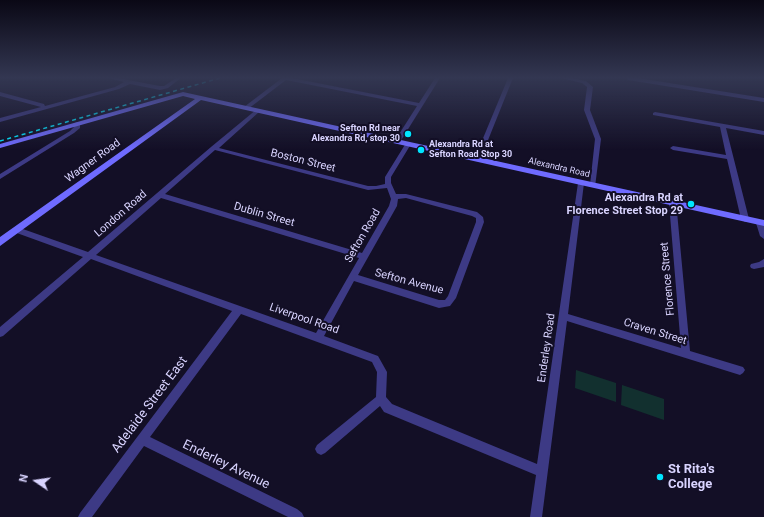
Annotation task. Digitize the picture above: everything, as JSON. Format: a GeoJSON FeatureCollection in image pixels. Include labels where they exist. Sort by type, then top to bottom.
{"type":"FeatureCollection","features":[{"type":"Feature","properties":{"kind":"street"},"geometry":{"type":"LineString","coordinates":[[31,102],[42,105],[44,108]]}},
{"type":"Feature","properties":{"kind":"street"},"geometry":{"type":"LineString","coordinates":[[0,120],[66,102]]}},
{"type":"Feature","properties":{"kind":"street","name":"Alexandra Road"},"geometry":{"type":"LineString","coordinates":[[0,146],[152,102]]}},
{"type":"Feature","properties":{"kind":"street","name":"Wagner Road"},"geometry":{"type":"LineString","coordinates":[[0,242],[194,102]]}},
{"type":"Feature","properties":{"kind":"street","name":"Alexandra Road"},"geometry":{"type":"LineString","coordinates":[[219,102],[762,223]]}},
{"type":"Feature","properties":{"kind":"street"},"geometry":{"type":"LineString","coordinates":[[246,108],[254,102]]}},
{"type":"Feature","properties":{"kind":"street"},"geometry":{"type":"LineString","coordinates":[[406,102],[420,105]]}},
{"type":"Feature","properties":{"kind":"street"},"geometry":{"type":"LineString","coordinates":[[397,142],[422,102]]}},
{"type":"Feature","properties":{"kind":"street"},"geometry":{"type":"LineString","coordinates":[[477,160],[501,102]]}},
{"type":"Feature","properties":{"kind":"street"},"geometry":{"type":"LineString","coordinates":[[588,102],[587,110],[598,139],[593,185]]}},
{"type":"Feature","properties":{"kind":"street","name":"London Road"},"geometry":{"type":"LineString","coordinates":[[0,333],[257,111]]}},
{"type":"Feature","properties":{"kind":"street"},"geometry":{"type":"LineString","coordinates":[[655,114],[764,133]]}},
{"type":"Feature","properties":{"kind":"street"},"geometry":{"type":"LineString","coordinates":[[0,177],[78,128],[77,124]]}},
{"type":"Feature","properties":{"kind":"street"},"geometry":{"type":"LineString","coordinates":[[722,125],[745,219]]}},
{"type":"Feature","properties":{"kind":"street"},"geometry":{"type":"LineString","coordinates":[[394,197],[389,186],[388,177],[408,144]]}},
{"type":"Feature","properties":{"kind":"street","name":"Boston Street"},"geometry":{"type":"LineString","coordinates":[[213,148],[368,188],[389,186]]}},
{"type":"Feature","properties":{"kind":"street"},"geometry":{"type":"LineString","coordinates":[[673,148],[730,158]]}},
{"type":"Feature","properties":{"kind":"street","name":"Enderley Road"},"geometry":{"type":"LineString","coordinates":[[536,517],[581,183]]}},
{"type":"Feature","properties":{"kind":"street","name":"Dublin Street"},"geometry":{"type":"LineString","coordinates":[[159,196],[364,256]]}},
{"type":"Feature","properties":{"kind":"street","name":"Sefton Avenue"},"geometry":{"type":"LineString","coordinates":[[352,277],[439,304],[447,302],[452,298],[480,222],[480,217],[474,214],[406,196],[394,197]]}},
{"type":"Feature","properties":{"kind":"street","name":"Sefton Road"},"geometry":{"type":"LineString","coordinates":[[318,337],[393,206],[394,197]]}},
{"type":"Feature","properties":{"kind":"street","name":"Florence Street"},"geometry":{"type":"LineString","coordinates":[[673,203],[686,354]]}},
{"type":"Feature","properties":{"kind":"street"},"geometry":{"type":"LineString","coordinates":[[762,223],[764,236]]}},
{"type":"Feature","properties":{"kind":"street","name":"Liverpool Road"},"geometry":{"type":"LineString","coordinates":[[17,230],[369,356],[375,359],[382,372],[381,399]]}},
{"type":"Feature","properties":{"kind":"street"},"geometry":{"type":"LineString","coordinates":[[754,266],[761,265],[764,262]]}},
{"type":"Feature","properties":{"kind":"street","name":"Adelaide Street East"},"geometry":{"type":"LineString","coordinates":[[84,517],[239,309]]}},
{"type":"Feature","properties":{"kind":"street","name":"Craven Street"},"geometry":{"type":"LineString","coordinates":[[563,316],[740,370]]}},
{"type":"Feature","properties":{"kind":"street"},"geometry":{"type":"LineString","coordinates":[[322,449],[381,399],[388,408],[394,412],[542,472]]}},
{"type":"Feature","properties":{"kind":"street","name":"Enderley Avenue"},"geometry":{"type":"LineString","coordinates":[[142,439],[293,513],[298,517]]}},
{"type":"Feature","properties":{"kind":"green space"},"geometry":{"type":"Polygon","coordinates":[[[576,370],[616,383],[616,402],[575,388],[576,370]]]}},
{"type":"Feature","properties":{"kind":"green space"},"geometry":{"type":"Polygon","coordinates":[[[622,385],[664,399],[664,420],[621,405],[622,385]]]}},
{"type":"Feature","properties":{"kind":"railway"},"geometry":{"type":"LineString","coordinates":[[0,141],[136,102]]}},
{"type":"Feature","properties":{"kind":"place","name":"Sefton Rd near Alexandra Rd, stop 30"},"geometry":{"type":"Point","coordinates":[408,134]}},
{"type":"Feature","properties":{"kind":"place","name":"Alexandra Rd at Sefton Road Stop 30"},"geometry":{"type":"Point","coordinates":[421,150]}},
{"type":"Feature","properties":{"kind":"place","name":"Alexandra Rd at Florence Street Stop 29"},"geometry":{"type":"Point","coordinates":[691,204]}},
{"type":"Feature","properties":{"kind":"place","name":"St Rita's College"},"geometry":{"type":"Point","coordinates":[660,477]}}]}
